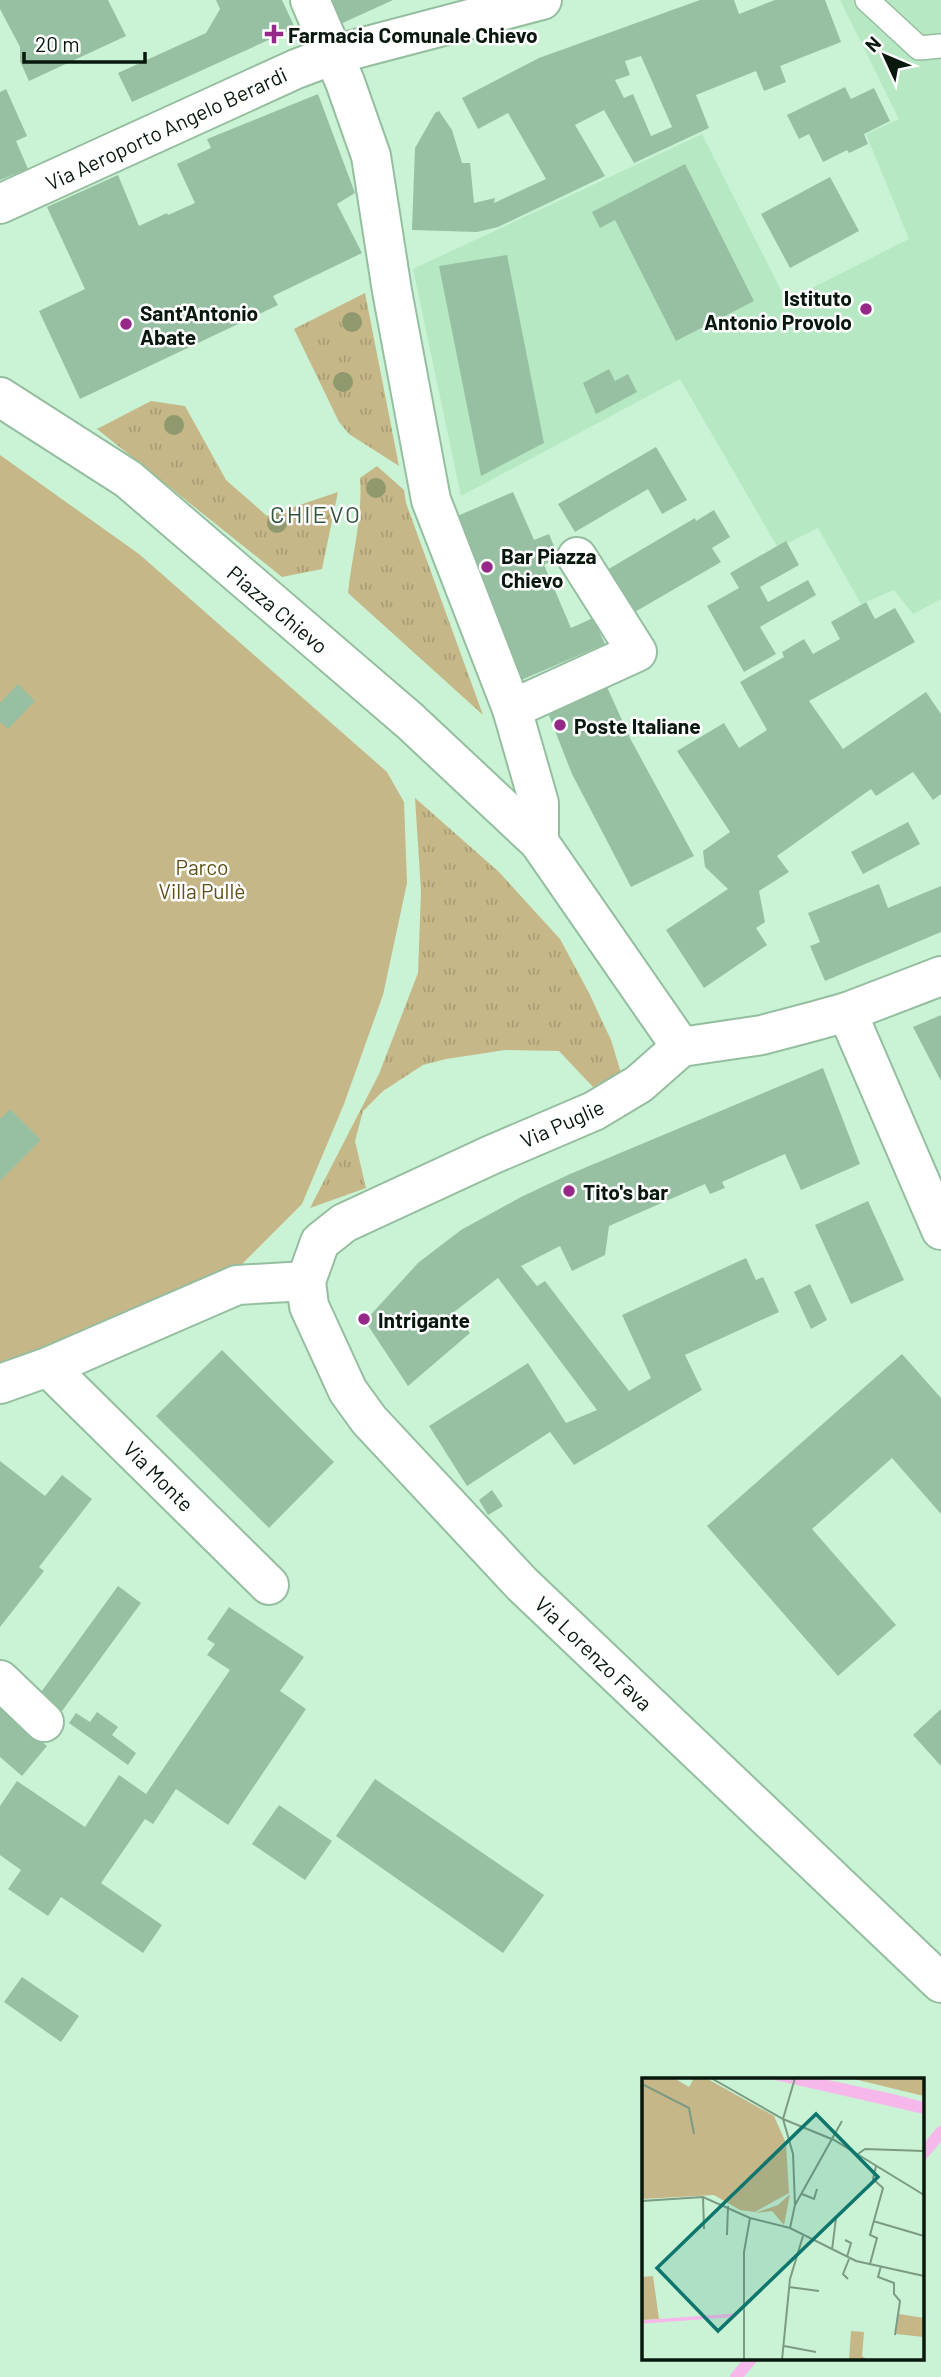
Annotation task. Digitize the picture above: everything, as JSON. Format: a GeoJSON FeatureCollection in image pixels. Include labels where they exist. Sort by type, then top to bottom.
{"type":"FeatureCollection","features":[{"type":"Feature","properties":{"kind":"street"},"geometry":{"type":"LineString","coordinates":[[310,0],[371,156],[391,291],[431,500],[512,709],[539,803],[539,842]]}},
{"type":"Feature","properties":{"kind":"street","name":"Via Aeroporto Angelo Berardi"},"geometry":{"type":"LineString","coordinates":[[0,204],[296,69],[333,55],[542,0]]}},
{"type":"Feature","properties":{"kind":"street","name":"Piazza Chievo"},"geometry":{"type":"LineString","coordinates":[[0,397],[128,479],[410,721],[539,842],[681,1047]]}},
{"type":"Feature","properties":{"kind":"street"},"geometry":{"type":"LineString","coordinates":[[512,709],[636,652],[578,557]]}},
{"type":"Feature","properties":{"kind":"street"},"geometry":{"type":"LineString","coordinates":[[681,1047],[762,1035],[847,1012],[941,976]]}},
{"type":"Feature","properties":{"kind":"street"},"geometry":{"type":"LineString","coordinates":[[847,1012],[941,1230]]}},
{"type":"Feature","properties":{"kind":"street","name":"Via Puglie"},"geometry":{"type":"LineString","coordinates":[[306,1282],[320,1242],[344,1223],[594,1111],[639,1084],[681,1047]]}},
{"type":"Feature","properties":{"kind":"street"},"geometry":{"type":"LineString","coordinates":[[0,1384],[48,1367],[237,1285],[306,1282]]}},
{"type":"Feature","properties":{"kind":"street","name":"Via Lorenzo Fava"},"geometry":{"type":"LineString","coordinates":[[306,1282],[309,1306],[322,1338],[348,1391],[369,1420],[522,1584],[941,1983]]}},
{"type":"Feature","properties":{"kind":"street","name":"Via Monte"},"geometry":{"type":"LineString","coordinates":[[48,1367],[269,1586]]}},
{"type":"Feature","properties":{"kind":"street"},"geometry":{"type":"LineString","coordinates":[[0,1679],[44,1722]]}},
{"type":"Feature","properties":{"kind":"lane"},"geometry":{"type":"LineString","coordinates":[[867,0],[919,48],[941,46]]}},
{"type":"Feature","properties":{"kind":"shaded area"},"geometry":{"type":"Polygon","coordinates":[[[840,0],[941,0],[941,599],[913,614],[894,590],[861,604],[818,528],[778,548],[680,379],[461,496],[413,269],[702,134],[789,306],[788,300],[909,239],[866,134],[899,119],[840,0]]]}},
{"type":"Feature","properties":{"kind":"green space"},"geometry":{"type":"Polygon","coordinates":[[[365,293],[399,466],[349,434],[339,422],[294,329],[365,293]]]}},
{"type":"Feature","properties":{"kind":"green space"},"geometry":{"type":"Polygon","coordinates":[[[151,401],[185,406],[226,480],[267,516],[338,492],[322,569],[282,577],[97,429],[151,401]]]}},
{"type":"Feature","properties":{"kind":"green space","name":"Parco Villa Pullè"},"geometry":{"type":"Polygon","coordinates":[[[0,455],[139,554],[387,772],[404,802],[407,883],[383,995],[344,1104],[302,1204],[226,1280],[21,1357],[0,1362],[0,455]]]}},
{"type":"Feature","properties":{"kind":"green space"},"geometry":{"type":"Polygon","coordinates":[[[377,466],[404,490],[406,503],[483,715],[348,593],[359,521],[360,478],[377,466]]]}},
{"type":"Feature","properties":{"kind":"green space"},"geometry":{"type":"Polygon","coordinates":[[[415,798],[499,872],[560,939],[611,1040],[622,1076],[593,1087],[559,1051],[505,1050],[423,1065],[383,1091],[363,1111],[355,1141],[366,1188],[310,1208],[379,1074],[418,973],[421,891],[415,798]]]}},
{"type":"Feature","properties":{"kind":"building"},"geometry":{"type":"Polygon","coordinates":[[[0,0],[108,0],[126,36],[29,81],[20,61],[20,47],[0,9],[0,0]]]}},
{"type":"Feature","properties":{"kind":"building"},"geometry":{"type":"Polygon","coordinates":[[[216,0],[282,0],[295,28],[132,102],[118,73],[206,33],[220,9],[216,0]]]}},
{"type":"Feature","properties":{"kind":"building"},"geometry":{"type":"Polygon","coordinates":[[[324,0],[393,0],[336,26],[324,0]]]}},
{"type":"Feature","properties":{"kind":"building"},"geometry":{"type":"Polygon","coordinates":[[[700,0],[734,0],[739,14],[775,0],[825,0],[841,42],[780,66],[786,82],[764,91],[756,71],[696,95],[709,128],[634,163],[604,110],[575,125],[605,176],[498,227],[477,232],[412,230],[415,148],[435,113],[439,111],[452,130],[462,163],[470,163],[474,203],[495,198],[494,203],[546,179],[508,113],[478,129],[462,98],[539,58],[700,0]],[[641,56],[625,61],[630,75],[615,80],[624,98],[633,94],[651,136],[672,127],[641,56]]]}},
{"type":"Feature","properties":{"kind":"building"},"geometry":{"type":"Polygon","coordinates":[[[845,87],[851,99],[874,88],[890,121],[864,134],[868,144],[849,153],[847,150],[823,162],[809,134],[799,139],[787,115],[845,87]]]}},
{"type":"Feature","properties":{"kind":"building"},"geometry":{"type":"Polygon","coordinates":[[[6,89],[27,136],[16,141],[28,169],[0,180],[0,92],[6,89]]]}},
{"type":"Feature","properties":{"kind":"building"},"geometry":{"type":"Polygon","coordinates":[[[318,94],[355,193],[337,204],[362,253],[273,296],[278,305],[80,399],[39,311],[85,289],[47,207],[118,175],[139,226],[167,213],[168,215],[195,203],[177,164],[211,148],[207,139],[318,94]]]}},
{"type":"Feature","properties":{"kind":"building"},"geometry":{"type":"Polygon","coordinates":[[[685,164],[754,301],[676,341],[615,220],[600,228],[592,212],[685,164]]]}},
{"type":"Feature","properties":{"kind":"building"},"geometry":{"type":"Polygon","coordinates":[[[830,177],[859,231],[790,268],[761,214],[830,177]]]}},
{"type":"Feature","properties":{"kind":"building"},"geometry":{"type":"Polygon","coordinates":[[[507,255],[544,443],[481,476],[439,266],[507,255]]]}},
{"type":"Feature","properties":{"kind":"building"},"geometry":{"type":"Polygon","coordinates":[[[609,369],[615,381],[628,374],[637,392],[596,414],[583,383],[609,369]]]}},
{"type":"Feature","properties":{"kind":"building"},"geometry":{"type":"Polygon","coordinates":[[[656,447],[687,500],[662,514],[648,489],[575,532],[558,504],[656,447]]]}},
{"type":"Feature","properties":{"kind":"building"},"geometry":{"type":"Polygon","coordinates":[[[513,492],[534,540],[549,534],[558,556],[544,565],[571,628],[593,618],[605,644],[519,681],[455,517],[513,492]]]}},
{"type":"Feature","properties":{"kind":"building"},"geometry":{"type":"Polygon","coordinates":[[[714,510],[730,537],[712,548],[721,562],[621,620],[595,577],[695,518],[696,521],[714,510]]]}},
{"type":"Feature","properties":{"kind":"building"},"geometry":{"type":"Polygon","coordinates":[[[786,541],[799,565],[760,587],[768,602],[808,580],[816,595],[760,627],[776,654],[744,672],[707,606],[739,588],[730,573],[786,541]]]}},
{"type":"Feature","properties":{"kind":"building"},"geometry":{"type":"Polygon","coordinates":[[[866,602],[875,619],[895,608],[915,642],[809,701],[843,749],[926,692],[941,714],[941,794],[933,800],[913,772],[876,796],[871,789],[777,856],[789,872],[759,891],[765,922],[756,928],[767,945],[704,988],[666,930],[728,889],[705,867],[703,851],[730,832],[677,751],[724,723],[739,748],[767,730],[740,682],[784,657],[782,652],[804,639],[813,654],[840,639],[831,622],[866,602]]]}},
{"type":"Feature","properties":{"kind":"building"},"geometry":{"type":"Polygon","coordinates":[[[18,684],[35,701],[8,729],[0,722],[0,703],[18,684]]]}},
{"type":"Feature","properties":{"kind":"building"},"geometry":{"type":"Polygon","coordinates":[[[607,687],[631,740],[694,856],[631,887],[572,774],[548,713],[607,687]]]}},
{"type":"Feature","properties":{"kind":"building"},"geometry":{"type":"Polygon","coordinates":[[[908,822],[920,844],[863,874],[851,852],[908,822]]]}},
{"type":"Feature","properties":{"kind":"building"},"geometry":{"type":"Polygon","coordinates":[[[879,884],[888,908],[941,886],[941,932],[825,981],[810,946],[820,942],[808,913],[879,884]]]}},
{"type":"Feature","properties":{"kind":"building"},"geometry":{"type":"Polygon","coordinates":[[[941,1015],[941,1081],[913,1027],[941,1015]]]}},
{"type":"Feature","properties":{"kind":"building"},"geometry":{"type":"Polygon","coordinates":[[[823,1068],[860,1164],[801,1190],[785,1154],[722,1182],[725,1188],[710,1194],[705,1184],[609,1226],[605,1255],[572,1271],[560,1246],[521,1266],[537,1286],[545,1281],[629,1391],[651,1378],[622,1315],[746,1258],[756,1280],[763,1277],[779,1312],[685,1355],[702,1390],[574,1465],[550,1432],[467,1486],[429,1426],[528,1363],[566,1423],[597,1410],[498,1278],[454,1312],[470,1333],[408,1386],[365,1321],[418,1263],[461,1230],[570,1174],[823,1068]]]}},
{"type":"Feature","properties":{"kind":"building"},"geometry":{"type":"Polygon","coordinates":[[[10,1109],[41,1140],[0,1181],[0,1119],[10,1109]]]}},
{"type":"Feature","properties":{"kind":"building"},"geometry":{"type":"Polygon","coordinates":[[[868,1201],[904,1280],[851,1304],[815,1225],[868,1201]]]}},
{"type":"Feature","properties":{"kind":"building"},"geometry":{"type":"Polygon","coordinates":[[[810,1284],[827,1320],[811,1329],[794,1292],[810,1284]]]}},
{"type":"Feature","properties":{"kind":"building"},"geometry":{"type":"Polygon","coordinates":[[[222,1350],[334,1462],[269,1528],[156,1416],[222,1350]]]}},
{"type":"Feature","properties":{"kind":"building"},"geometry":{"type":"Polygon","coordinates":[[[902,1354],[941,1398],[941,1514],[892,1458],[812,1529],[896,1625],[838,1676],[707,1526],[902,1354]]]}},
{"type":"Feature","properties":{"kind":"building"},"geometry":{"type":"Polygon","coordinates":[[[0,1461],[45,1496],[62,1475],[92,1499],[39,1567],[44,1571],[0,1627],[0,1461]]]}},
{"type":"Feature","properties":{"kind":"building"},"geometry":{"type":"Polygon","coordinates":[[[492,1490],[503,1506],[488,1515],[479,1500],[492,1490]]]}},
{"type":"Feature","properties":{"kind":"building"},"geometry":{"type":"Polygon","coordinates":[[[118,1586],[141,1603],[62,1711],[39,1695],[118,1586]]]}},
{"type":"Feature","properties":{"kind":"building"},"geometry":{"type":"Polygon","coordinates":[[[229,1607],[304,1657],[280,1691],[306,1709],[228,1825],[176,1789],[153,1824],[145,1819],[101,1883],[162,1925],[143,1953],[61,1897],[48,1916],[8,1889],[21,1870],[0,1855],[0,1806],[17,1781],[85,1827],[119,1775],[146,1794],[230,1670],[207,1655],[215,1644],[207,1639],[229,1607]]]}},
{"type":"Feature","properties":{"kind":"building"},"geometry":{"type":"Polygon","coordinates":[[[0,1706],[47,1746],[22,1776],[0,1757],[0,1706]]]}},
{"type":"Feature","properties":{"kind":"building"},"geometry":{"type":"Polygon","coordinates":[[[941,1709],[941,1766],[913,1735],[941,1709]]]}},
{"type":"Feature","properties":{"kind":"building"},"geometry":{"type":"Polygon","coordinates":[[[97,1712],[118,1727],[112,1735],[136,1753],[128,1765],[69,1723],[76,1713],[90,1722],[97,1712]]]}},
{"type":"Feature","properties":{"kind":"building"},"geometry":{"type":"Polygon","coordinates":[[[375,1779],[544,1895],[503,1953],[336,1836],[375,1779]]]}},
{"type":"Feature","properties":{"kind":"building"},"geometry":{"type":"Polygon","coordinates":[[[279,1805],[332,1841],[305,1880],[252,1844],[279,1805]]]}},
{"type":"Feature","properties":{"kind":"building"},"geometry":{"type":"Polygon","coordinates":[[[22,1977],[79,2016],[61,2042],[4,2002],[22,1977]]]}},
{"type":"Feature","properties":{"kind":"waterway"},"geometry":{"type":"LineString","coordinates":[[923,2154],[941,2132]]}},
{"type":"Feature","properties":{"kind":"waterway"},"geometry":{"type":"LineString","coordinates":[[736,2377],[750,2360]]}},
{"type":"Feature","properties":{"kind":"place","name":"Farmacia Comunale Chievo"},"geometry":{"type":"Point","coordinates":[274,34]}},
{"type":"Feature","properties":{"kind":"place","name":"Istituto Antonio Provolo"},"geometry":{"type":"Point","coordinates":[866,309]}},
{"type":"Feature","properties":{"kind":"place","name":"Sant'Antonio Abate"},"geometry":{"type":"Point","coordinates":[126,324]}},
{"type":"Feature","properties":{"kind":"place","name":"Bar Piazza Chievo"},"geometry":{"type":"Point","coordinates":[487,567]}},
{"type":"Feature","properties":{"kind":"place","name":"Poste Italiane"},"geometry":{"type":"Point","coordinates":[560,725]}},
{"type":"Feature","properties":{"kind":"place","name":"Tito's bar"},"geometry":{"type":"Point","coordinates":[569,1191]}},
{"type":"Feature","properties":{"kind":"place","name":"Intrigante"},"geometry":{"type":"Point","coordinates":[364,1319]}},
{"type":"Feature","properties":{"kind":"district","name":"CHIEVO"},"geometry":{"type":"Point","coordinates":[316,513]}}]}
